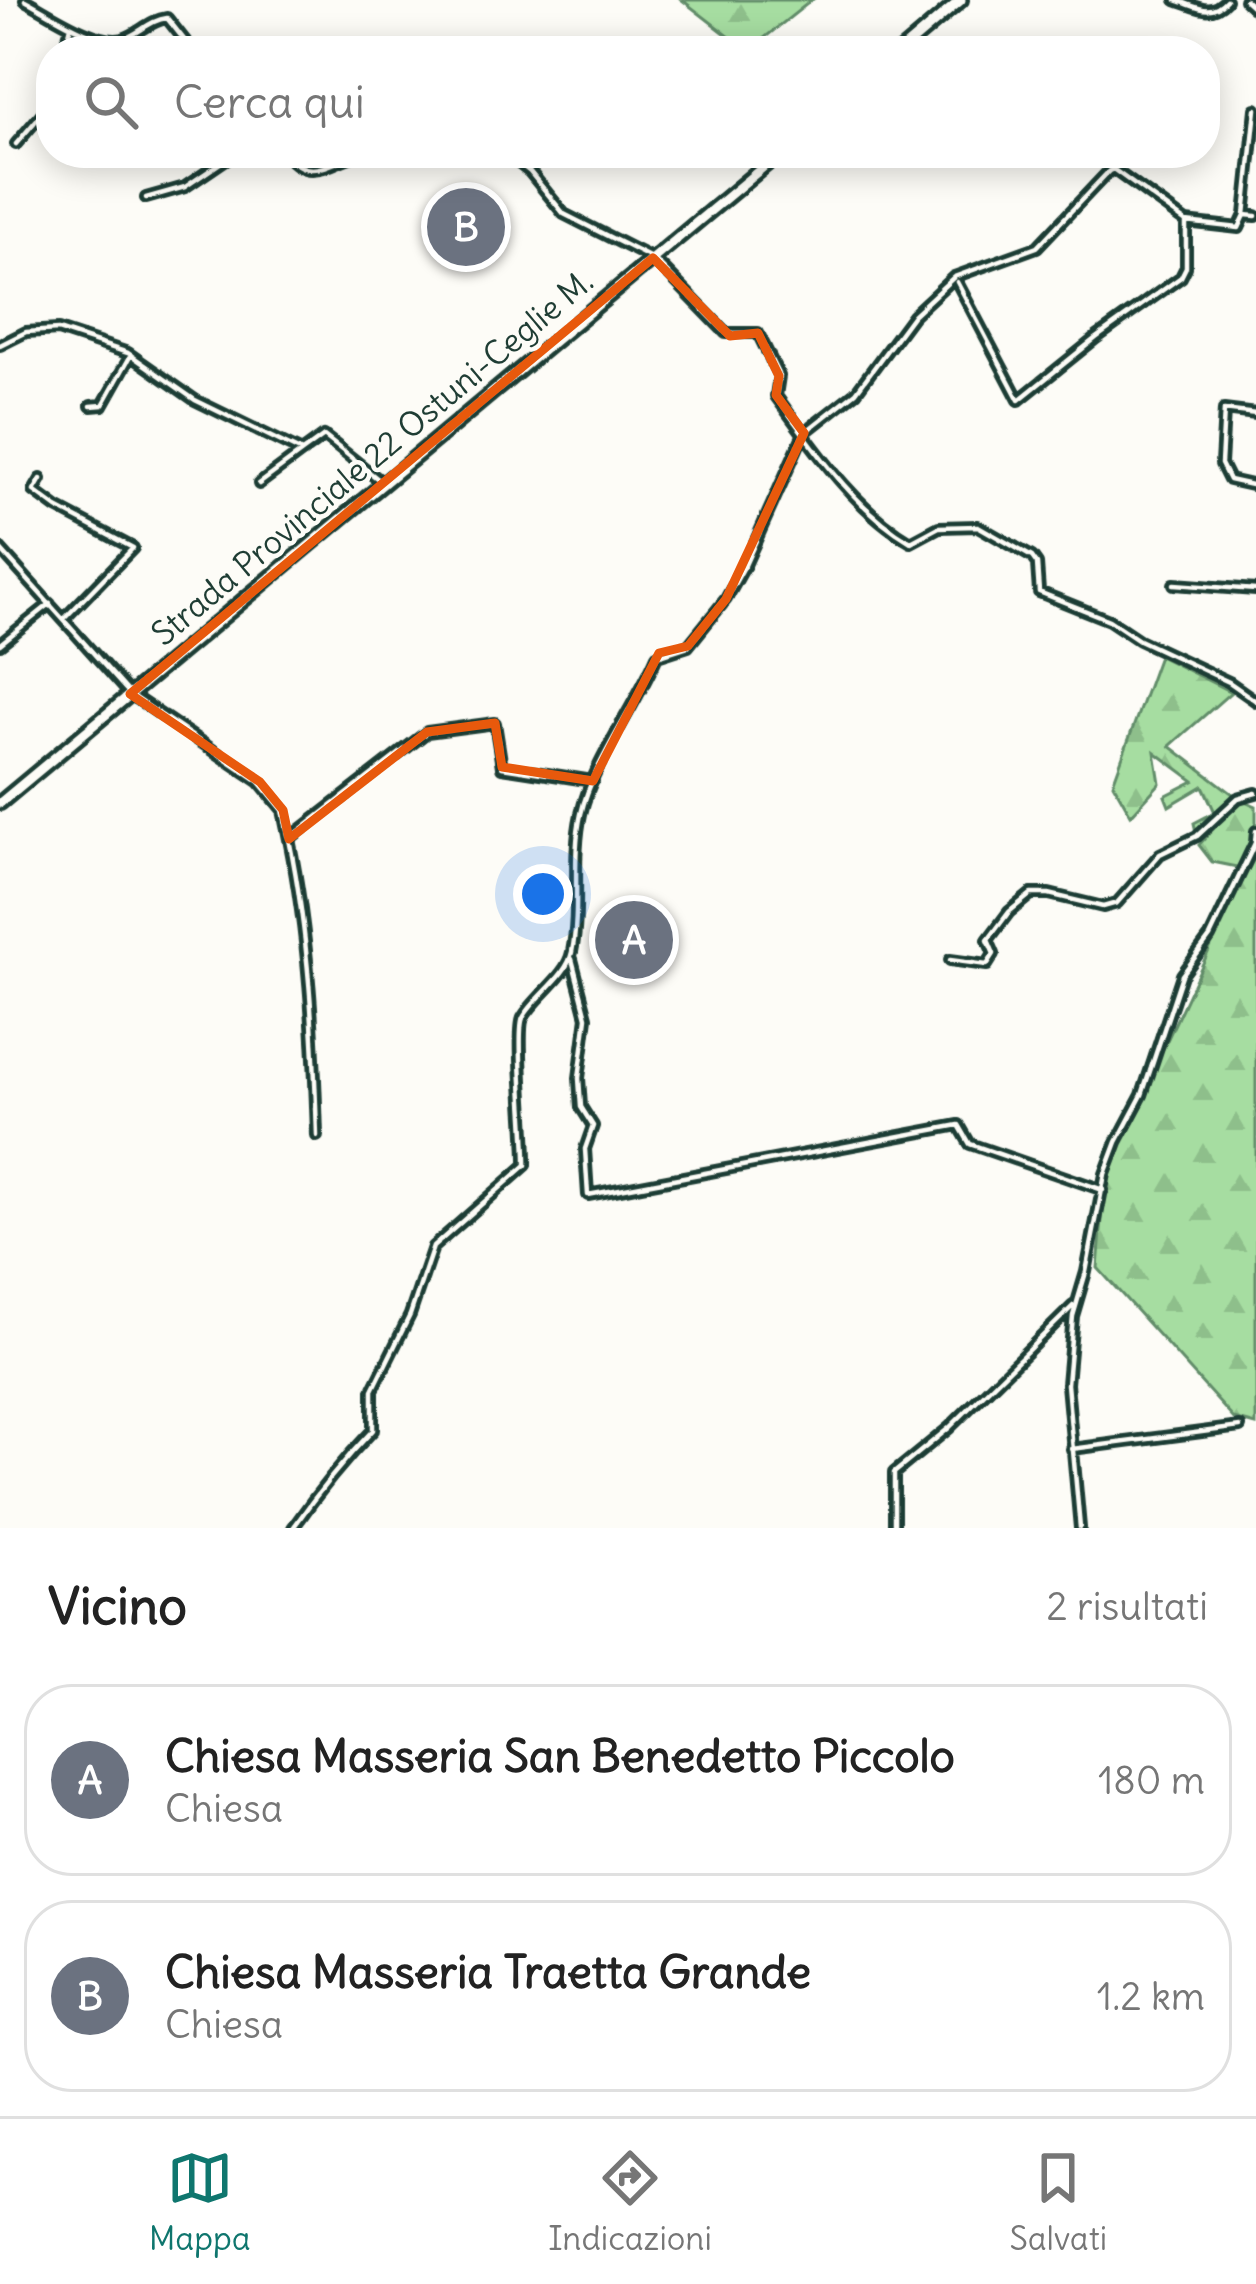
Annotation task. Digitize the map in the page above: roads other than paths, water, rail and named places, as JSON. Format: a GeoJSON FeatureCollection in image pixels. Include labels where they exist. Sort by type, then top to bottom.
{"type":"FeatureCollection","features":[{"type":"Feature","properties":{"kind":"main road"},"geometry":{"type":"LineString","coordinates":[[919,36],[961,0]]}},
{"type":"Feature","properties":{"kind":"main road","name":"Strada Provinciale 22 Ostuni-Ceglie M."},"geometry":{"type":"LineString","coordinates":[[0,803],[761,168]]}},
{"type":"Feature","properties":{"kind":"street"},"geometry":{"type":"LineString","coordinates":[[25,0],[70,26],[101,36]]}},
{"type":"Feature","properties":{"kind":"street"},"geometry":{"type":"LineString","coordinates":[[1176,0],[1201,11],[1219,8],[1226,0]]}},
{"type":"Feature","properties":{"kind":"street"},"geometry":{"type":"LineString","coordinates":[[1245,0],[1256,10]]}},
{"type":"Feature","properties":{"kind":"street"},"geometry":{"type":"LineString","coordinates":[[124,36],[167,19],[181,36]]}},
{"type":"Feature","properties":{"kind":"street"},"geometry":{"type":"LineString","coordinates":[[68,36],[70,26]]}},
{"type":"Feature","properties":{"kind":"street"},"geometry":{"type":"LineString","coordinates":[[1103,1190],[970,1144],[959,1124],[588,1195],[585,1149],[593,1126],[581,1110],[579,1078],[587,1017],[572,957],[580,815],[658,656],[688,646],[726,599],[804,433],[856,392],[913,315],[954,278],[1037,247],[1113,169],[1186,222],[1239,228],[1245,215],[1256,109]]}},
{"type":"Feature","properties":{"kind":"street"},"geometry":{"type":"LineString","coordinates":[[16,144],[36,121]]}},
{"type":"Feature","properties":{"kind":"street"},"geometry":{"type":"LineString","coordinates":[[146,198],[185,188],[214,168]]}},
{"type":"Feature","properties":{"kind":"street"},"geometry":{"type":"LineString","coordinates":[[523,168],[564,214],[653,258],[726,333],[758,332],[779,376],[776,396],[835,475],[878,520],[906,540],[917,542],[939,527],[983,528],[1033,557],[1039,592],[1109,620],[1204,674],[1229,682],[1256,701]]}},
{"type":"Feature","properties":{"kind":"street"},"geometry":{"type":"LineString","coordinates":[[1245,215],[1256,216]]}},
{"type":"Feature","properties":{"kind":"street"},"geometry":{"type":"LineString","coordinates":[[957,282],[1019,400],[1181,278],[1186,267],[1186,222]]}},
{"type":"Feature","properties":{"kind":"street"},"geometry":{"type":"LineString","coordinates":[[0,345],[26,332],[58,330],[131,355],[195,400],[302,452]]}},
{"type":"Feature","properties":{"kind":"street"},"geometry":{"type":"LineString","coordinates":[[91,406],[103,405],[131,355]]}},
{"type":"Feature","properties":{"kind":"street"},"geometry":{"type":"LineString","coordinates":[[1256,414],[1224,410],[1221,464],[1229,480],[1256,486]]}},
{"type":"Feature","properties":{"kind":"street"},"geometry":{"type":"LineString","coordinates":[[259,484],[324,436],[383,483]]}},
{"type":"Feature","properties":{"kind":"street"},"geometry":{"type":"LineString","coordinates":[[41,479],[34,491],[133,548],[64,620]]}},
{"type":"Feature","properties":{"kind":"street"},"geometry":{"type":"LineString","coordinates":[[0,550],[130,694],[260,782],[283,810],[304,924],[317,1136]]}},
{"type":"Feature","properties":{"kind":"street"},"geometry":{"type":"LineString","coordinates":[[1174,584],[1256,590]]}},
{"type":"Feature","properties":{"kind":"street"},"geometry":{"type":"LineString","coordinates":[[0,644],[50,604]]}},
{"type":"Feature","properties":{"kind":"street"},"geometry":{"type":"LineString","coordinates":[[289,838],[427,732],[495,723],[502,767],[593,781]]}},
{"type":"Feature","properties":{"kind":"street"},"geometry":{"type":"LineString","coordinates":[[950,960],[987,965],[994,954],[988,940],[1009,912],[1031,894],[1102,907],[1117,903],[1160,854],[1197,836],[1238,798],[1256,793]]}},
{"type":"Feature","properties":{"kind":"street"},"geometry":{"type":"LineString","coordinates":[[894,1528],[894,1473],[949,1428],[1069,1315],[1078,1301],[1110,1156],[1142,1095],[1182,975],[1210,938],[1255,843],[1256,831]]}},
{"type":"Feature","properties":{"kind":"street"},"geometry":{"type":"LineString","coordinates":[[293,1528],[322,1483],[373,1430],[374,1390],[410,1315],[434,1247],[526,1165],[524,1067],[518,1034],[523,1019],[572,957]]}},
{"type":"Feature","properties":{"kind":"street"},"geometry":{"type":"LineString","coordinates":[[1069,1315],[1067,1384],[1080,1528]]}},
{"type":"Feature","properties":{"kind":"street"},"geometry":{"type":"LineString","coordinates":[[1072,1449],[1240,1427]]}},
{"type":"Feature","properties":{"kind":"place","name":"Chiesa Masseria Traetta Grande"},"geometry":{"type":"Point","coordinates":[466,227]}},
{"type":"Feature","properties":{"kind":"place","name":"Chiesa Masseria San Benedetto Piccolo"},"geometry":{"type":"Point","coordinates":[634,940]}}]}
